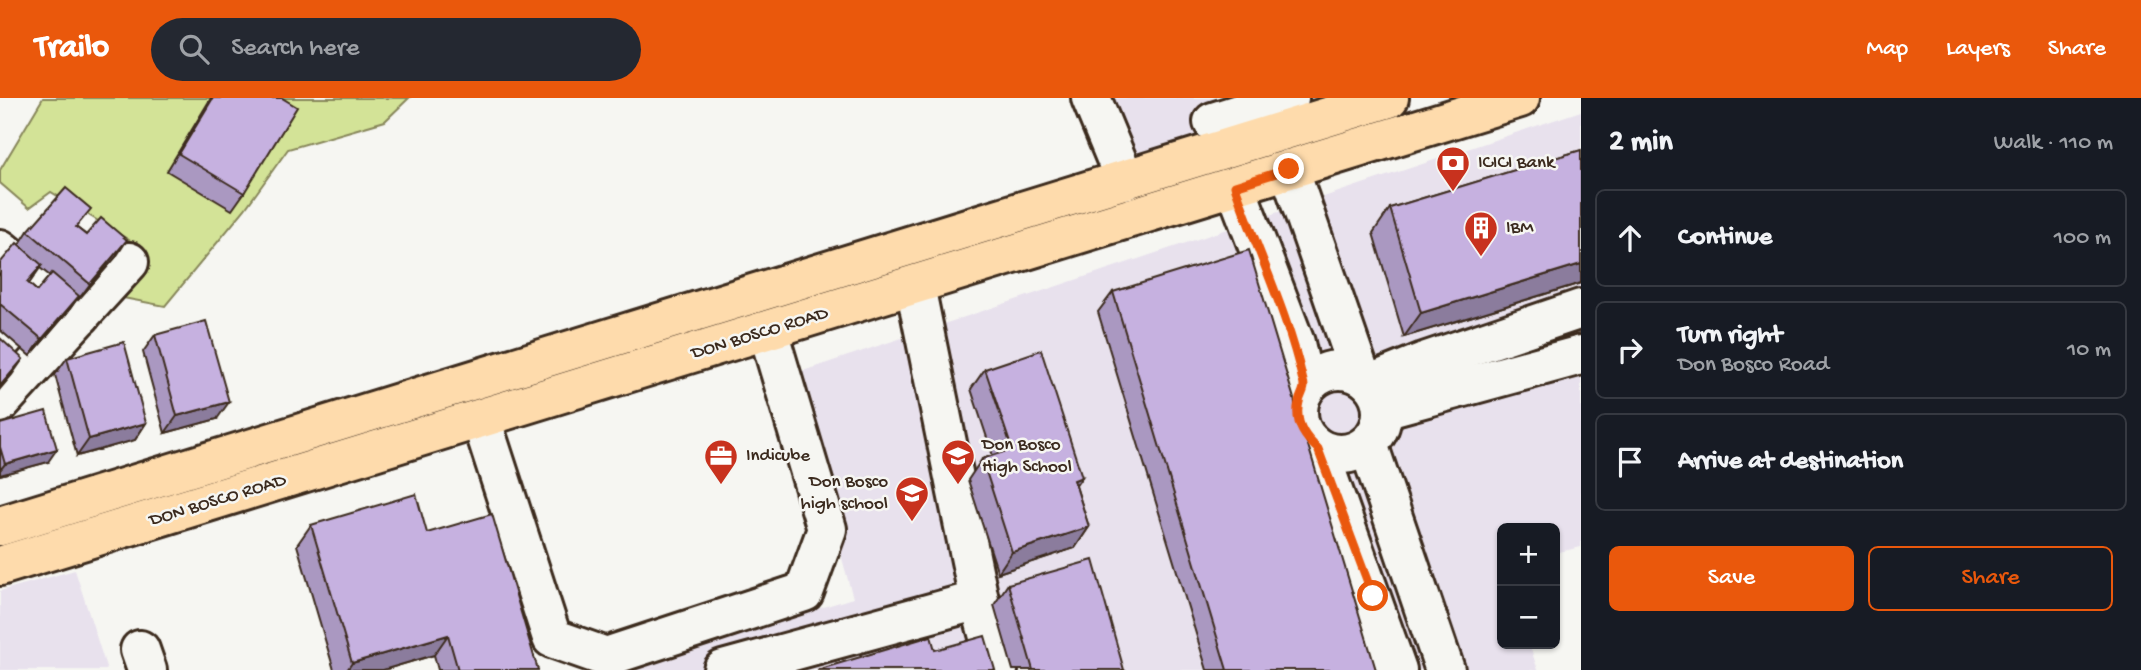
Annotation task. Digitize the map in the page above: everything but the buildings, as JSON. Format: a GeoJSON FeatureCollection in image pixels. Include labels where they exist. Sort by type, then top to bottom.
{"type":"FeatureCollection","features":[{"type":"Feature","properties":{"kind":"main road","name":"DON BOSCO ROAD"},"geometry":{"type":"LineString","coordinates":[[0,526],[1125,180],[1214,123],[1389,98]]}},
{"type":"Feature","properties":{"kind":"main road","name":"DON BOSCO ROAD"},"geometry":{"type":"LineString","coordinates":[[0,566],[1520,98]]}},
{"type":"Feature","properties":{"kind":"street"},"geometry":{"type":"LineString","coordinates":[[1091,98],[1125,180]]}},
{"type":"Feature","properties":{"kind":"street"},"geometry":{"type":"LineString","coordinates":[[1214,123],[1289,98]]}},
{"type":"Feature","properties":{"kind":"street"},"geometry":{"type":"LineString","coordinates":[[1289,169],[1371,389],[1377,433],[1368,444],[1347,454],[1332,454],[1318,449],[1307,439],[1298,419],[1299,402],[1305,388],[1319,375],[1332,370],[1348,370],[1371,389],[1501,377],[1581,355]]}},
{"type":"Feature","properties":{"kind":"street"},"geometry":{"type":"LineString","coordinates":[[1235,186],[1295,344],[1305,388]]}},
{"type":"Feature","properties":{"kind":"street"},"geometry":{"type":"LineString","coordinates":[[0,249],[81,315]]}},
{"type":"Feature","properties":{"kind":"street"},"geometry":{"type":"LineString","coordinates":[[0,403],[13,365],[81,315],[129,262]]}},
{"type":"Feature","properties":{"kind":"street"},"geometry":{"type":"LineString","coordinates":[[915,286],[979,600],[998,670]]}},
{"type":"Feature","properties":{"kind":"street"},"geometry":{"type":"LineString","coordinates":[[1371,389],[1488,340],[1581,309]]}},
{"type":"Feature","properties":{"kind":"street"},"geometry":{"type":"LineString","coordinates":[[481,419],[552,638],[606,657],[804,592],[827,529],[768,331]]}},
{"type":"Feature","properties":{"kind":"street"},"geometry":{"type":"LineString","coordinates":[[1488,340],[1501,377]]}},
{"type":"Feature","properties":{"kind":"street"},"geometry":{"type":"LineString","coordinates":[[1368,444],[1445,670]]}},
{"type":"Feature","properties":{"kind":"street"},"geometry":{"type":"LineString","coordinates":[[1318,449],[1397,670]]}},
{"type":"Feature","properties":{"kind":"street"},"geometry":{"type":"LineString","coordinates":[[723,670],[979,600]]}},
{"type":"Feature","properties":{"kind":"shaded area"},"geometry":{"type":"Polygon","coordinates":[[[1099,98],[1348,98],[1131,168],[1099,98]]]}},
{"type":"Feature","properties":{"kind":"shaded area"},"geometry":{"type":"Polygon","coordinates":[[[1581,111],[1581,547],[1560,552],[1560,523],[1497,523],[1497,649],[1531,649],[1538,670],[618,670],[853,598],[791,375],[1581,111]]]}},
{"type":"Feature","properties":{"kind":"shaded area"},"geometry":{"type":"Polygon","coordinates":[[[75,570],[107,670],[0,670],[0,591],[75,570]]]}},
{"type":"Feature","properties":{"kind":"green space"},"geometry":{"type":"Polygon","coordinates":[[[43,98],[409,98],[385,121],[288,149],[245,209],[165,306],[123,298],[137,245],[51,192],[29,208],[0,183],[0,170],[43,98]]]}},
{"type":"Feature","properties":{"kind":"place","name":"ICICI Bank"},"geometry":{"type":"Point","coordinates":[1453,193]}},
{"type":"Feature","properties":{"kind":"place","name":"IBM"},"geometry":{"type":"Point","coordinates":[1481,258]}},
{"type":"Feature","properties":{"kind":"place","name":"Indicube"},"geometry":{"type":"Point","coordinates":[721,486]}},
{"type":"Feature","properties":{"kind":"place","name":"Don Bosco High School"},"geometry":{"type":"Point","coordinates":[958,486]}},
{"type":"Feature","properties":{"kind":"place","name":"Don Bosco high school"},"geometry":{"type":"Point","coordinates":[912,523]}},
{"type":"Feature","properties":{"kind":"route"},"geometry":{"type":"LineString","coordinates":[[1289,169],[1235,186],[1295,344],[1305,388],[1299,402],[1298,419],[1307,439],[1318,449],[1373,596]]}}]}
